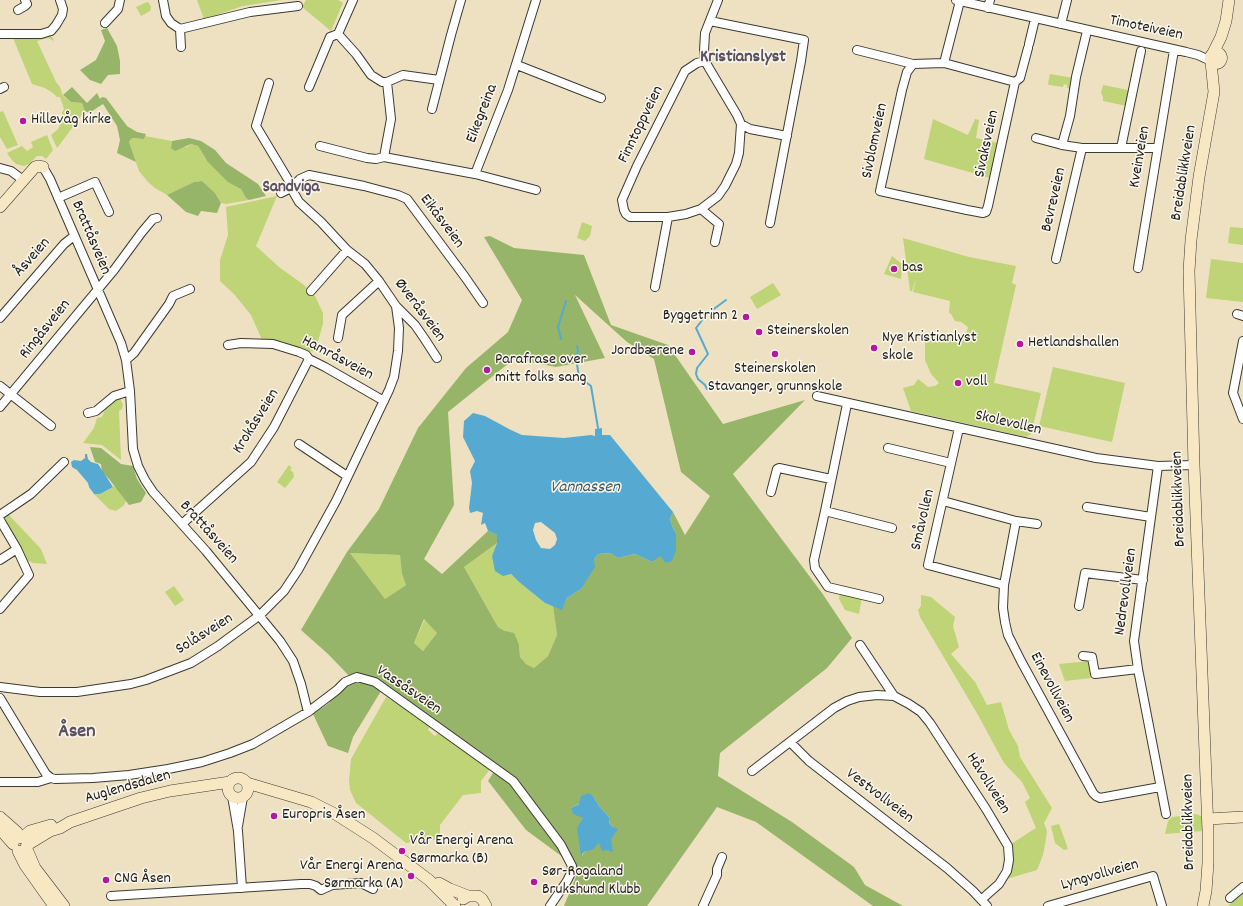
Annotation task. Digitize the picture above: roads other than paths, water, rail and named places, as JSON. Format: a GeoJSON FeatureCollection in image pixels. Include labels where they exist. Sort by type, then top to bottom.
{"type":"FeatureCollection","features":[{"type":"Feature","properties":{"kind":"main road","name":"Breidablikkveien"},"geometry":{"type":"LineString","coordinates":[[1203,906],[1206,891],[1208,863],[1208,818],[1194,465],[1189,271],[1191,240],[1198,185],[1214,92],[1215,58],[1226,38],[1226,21],[1229,0]]}},
{"type":"Feature","properties":{"kind":"main road"},"geometry":{"type":"LineString","coordinates":[[0,207],[34,167],[43,167]]}},
{"type":"Feature","properties":{"kind":"main road","name":"Auglendsdalen"},"geometry":{"type":"LineString","coordinates":[[21,844],[60,828],[70,822],[141,798],[170,792],[195,788],[280,793],[310,802],[337,815],[373,838],[434,882]]}},
{"type":"Feature","properties":{"kind":"main road"},"geometry":{"type":"LineString","coordinates":[[0,817],[17,832],[25,865],[54,906]]}},
{"type":"Feature","properties":{"kind":"main road"},"geometry":{"type":"LineString","coordinates":[[1208,818],[1243,817]]}},
{"type":"Feature","properties":{"kind":"main road"},"geometry":{"type":"LineString","coordinates":[[0,829],[21,844],[35,868],[64,906]]}},
{"type":"Feature","properties":{"kind":"main road"},"geometry":{"type":"LineString","coordinates":[[434,882],[468,896],[478,896],[482,899],[486,906]]}},
{"type":"Feature","properties":{"kind":"main road"},"geometry":{"type":"LineString","coordinates":[[434,882],[455,906]]}},
{"type":"Feature","properties":{"kind":"main road"},"geometry":{"type":"LineString","coordinates":[[459,906],[464,898],[468,896]]}},
{"type":"Feature","properties":{"kind":"street"},"geometry":{"type":"LineString","coordinates":[[18,10],[27,4],[26,0]]}},
{"type":"Feature","properties":{"kind":"street"},"geometry":{"type":"LineString","coordinates":[[0,34],[41,34],[51,30],[62,15],[63,9],[60,0]]}},
{"type":"Feature","properties":{"kind":"street"},"geometry":{"type":"LineString","coordinates":[[104,23],[118,9],[120,0]]}},
{"type":"Feature","properties":{"kind":"street"},"geometry":{"type":"LineString","coordinates":[[163,0],[166,16],[171,23],[180,29],[250,12],[298,6]]}},
{"type":"Feature","properties":{"kind":"street"},"geometry":{"type":"LineString","coordinates":[[432,109],[461,0]]}},
{"type":"Feature","properties":{"kind":"street","name":"Eikegreina"},"geometry":{"type":"LineString","coordinates":[[475,174],[498,118],[517,65],[536,0]]}},
{"type":"Feature","properties":{"kind":"street"},"geometry":{"type":"LineString","coordinates":[[655,287],[668,216],[686,214],[701,209],[718,196],[736,164],[740,147],[741,124],[715,79],[706,61],[704,52],[705,38],[718,0]]}},
{"type":"Feature","properties":{"kind":"street"},"geometry":{"type":"LineString","coordinates":[[1061,24],[1067,0]]}},
{"type":"Feature","properties":{"kind":"street"},"geometry":{"type":"LineString","coordinates":[[309,87],[330,37],[338,34],[350,1]]}},
{"type":"Feature","properties":{"kind":"street"},"geometry":{"type":"LineString","coordinates":[[944,63],[958,1]]}},
{"type":"Feature","properties":{"kind":"street","name":"Timoteiveien"},"geometry":{"type":"LineString","coordinates":[[958,1],[989,4],[1035,19],[1215,58]]}},
{"type":"Feature","properties":{"kind":"street","name":"Sivaksveien"},"geometry":{"type":"LineString","coordinates":[[986,212],[992,191],[1015,82],[1020,78],[1035,19]]}},
{"type":"Feature","properties":{"kind":"street"},"geometry":{"type":"LineString","coordinates":[[710,21],[804,40],[770,223]]}},
{"type":"Feature","properties":{"kind":"street"},"geometry":{"type":"LineString","coordinates":[[180,29],[181,47]]}},
{"type":"Feature","properties":{"kind":"street","name":"Timoteiveien"},"geometry":{"type":"LineString","coordinates":[[1076,77],[1087,31]]}},
{"type":"Feature","properties":{"kind":"street"},"geometry":{"type":"LineString","coordinates":[[338,34],[356,54],[371,75],[382,82],[386,82],[403,75],[439,80]]}},
{"type":"Feature","properties":{"kind":"street"},"geometry":{"type":"LineString","coordinates":[[857,50],[913,64],[944,63],[1015,82]]}},
{"type":"Feature","properties":{"kind":"street","name":"Kveinveien"},"geometry":{"type":"LineString","coordinates":[[1138,268],[1174,50]]}},
{"type":"Feature","properties":{"kind":"street"},"geometry":{"type":"LineString","coordinates":[[1121,148],[1141,51]]}},
{"type":"Feature","properties":{"kind":"street","name":"Finntoppveien"},"geometry":{"type":"LineString","coordinates":[[668,216],[630,217],[626,214],[622,205],[625,192],[685,71],[697,63],[706,61]]}},
{"type":"Feature","properties":{"kind":"street","name":"Sivblomveien"},"geometry":{"type":"LineString","coordinates":[[913,64],[907,72],[902,90],[880,191],[967,210],[983,213],[986,212]]}},
{"type":"Feature","properties":{"kind":"street"},"geometry":{"type":"LineString","coordinates":[[517,65],[601,98]]}},
{"type":"Feature","properties":{"kind":"street","name":"Bevreveien"},"geometry":{"type":"LineString","coordinates":[[1062,145],[1071,110],[1076,77]]}},
{"type":"Feature","properties":{"kind":"street"},"geometry":{"type":"LineString","coordinates":[[384,157],[391,119],[386,82]]}},
{"type":"Feature","properties":{"kind":"street","name":"Øveråsveien"},"geometry":{"type":"LineString","coordinates":[[269,83],[256,126],[278,162],[299,202],[321,222],[347,250],[365,264],[396,306],[415,325],[437,358]]}},
{"type":"Feature","properties":{"kind":"street"},"geometry":{"type":"LineString","coordinates":[[741,124],[750,128],[787,136]]}},
{"type":"Feature","properties":{"kind":"street","name":"Bevreveien"},"geometry":{"type":"LineString","coordinates":[[1036,138],[1062,145],[1082,148],[1157,148]]}},
{"type":"Feature","properties":{"kind":"street"},"geometry":{"type":"LineString","coordinates":[[320,146],[367,158],[376,159],[384,157],[475,174],[536,190]]}},
{"type":"Feature","properties":{"kind":"street","name":"Bevreveien"},"geometry":{"type":"LineString","coordinates":[[1056,259],[1082,148]]}},
{"type":"Feature","properties":{"kind":"street","name":"Brattåsveien"},"geometry":{"type":"LineString","coordinates":[[43,167],[50,179],[116,330],[126,360],[134,449],[138,466],[144,480],[280,640],[293,661],[308,712]]}},
{"type":"Feature","properties":{"kind":"street"},"geometry":{"type":"LineString","coordinates":[[0,168],[11,171],[23,180]]}},
{"type":"Feature","properties":{"kind":"street","name":"Eikåsveien"},"geometry":{"type":"LineString","coordinates":[[292,188],[300,179],[309,175],[358,184],[407,199],[483,303]]}},
{"type":"Feature","properties":{"kind":"street","name":"Brattåsveien"},"geometry":{"type":"LineString","coordinates":[[58,198],[95,182],[109,212]]}},
{"type":"Feature","properties":{"kind":"street"},"geometry":{"type":"LineString","coordinates":[[281,193],[292,188]]}},
{"type":"Feature","properties":{"kind":"street"},"geometry":{"type":"LineString","coordinates":[[701,209],[719,224],[715,242]]}},
{"type":"Feature","properties":{"kind":"street","name":"Brattåsveien"},"geometry":{"type":"LineString","coordinates":[[97,289],[128,253],[142,232],[154,219],[157,218]]}},
{"type":"Feature","properties":{"kind":"street","name":"Åsveien"},"geometry":{"type":"LineString","coordinates":[[0,318],[64,244],[74,236]]}},
{"type":"Feature","properties":{"kind":"street"},"geometry":{"type":"LineString","coordinates":[[311,291],[347,250]]}},
{"type":"Feature","properties":{"kind":"street","name":"Øveråsveien"},"geometry":{"type":"LineString","coordinates":[[338,338],[342,315],[379,281]]}},
{"type":"Feature","properties":{"kind":"street","name":"Ringåsveien"},"geometry":{"type":"LineString","coordinates":[[0,407],[97,289]]}},
{"type":"Feature","properties":{"kind":"street"},"geometry":{"type":"LineString","coordinates":[[126,360],[134,353],[169,304],[172,296],[190,289]]}},
{"type":"Feature","properties":{"kind":"street","name":"Solåsveien"},"geometry":{"type":"LineString","coordinates":[[0,687],[40,692],[77,692],[131,684],[146,680],[191,662],[218,646],[260,615],[284,591],[298,570],[336,501],[384,401],[394,377],[397,362],[399,328],[396,306]]}},
{"type":"Feature","properties":{"kind":"street"},"geometry":{"type":"LineString","coordinates":[[399,328],[415,325]]}},
{"type":"Feature","properties":{"kind":"street"},"geometry":{"type":"LineString","coordinates":[[1243,341],[1233,393],[1243,419]]}},
{"type":"Feature","properties":{"kind":"street","name":"Hamråsveien"},"geometry":{"type":"LineString","coordinates":[[228,345],[241,343],[273,344],[306,355],[309,359],[325,366],[384,401]]}},
{"type":"Feature","properties":{"kind":"street","name":"Krokåsveien"},"geometry":{"type":"LineString","coordinates":[[182,524],[251,462],[274,426],[309,359]]}},
{"type":"Feature","properties":{"kind":"street"},"geometry":{"type":"LineString","coordinates":[[0,386],[51,426]]}},
{"type":"Feature","properties":{"kind":"street"},"geometry":{"type":"LineString","coordinates":[[88,413],[96,411],[114,396],[130,392]]}},
{"type":"Feature","properties":{"kind":"street","name":"Skolevollen"},"geometry":{"type":"LineString","coordinates":[[817,396],[1096,458],[1158,466],[1194,465]]}},
{"type":"Feature","properties":{"kind":"street"},"geometry":{"type":"LineString","coordinates":[[848,404],[814,560],[815,568],[828,587],[879,599]]}},
{"type":"Feature","properties":{"kind":"street","name":"Småvollen"},"geometry":{"type":"LineString","coordinates":[[959,428],[928,565],[1004,585]]}},
{"type":"Feature","properties":{"kind":"street"},"geometry":{"type":"LineString","coordinates":[[299,444],[347,476]]}},
{"type":"Feature","properties":{"kind":"street"},"geometry":{"type":"LineString","coordinates":[[888,448],[951,463]]}},
{"type":"Feature","properties":{"kind":"street"},"geometry":{"type":"LineString","coordinates":[[0,515],[31,494],[64,462]]}},
{"type":"Feature","properties":{"kind":"street","name":"Nedrevollveien"},"geometry":{"type":"LineString","coordinates":[[1158,466],[1134,641],[1166,814]]}},
{"type":"Feature","properties":{"kind":"street"},"geometry":{"type":"LineString","coordinates":[[771,492],[777,469],[779,468],[831,479]]}},
{"type":"Feature","properties":{"kind":"street"},"geometry":{"type":"LineString","coordinates":[[943,501],[1016,521],[1037,524]]}},
{"type":"Feature","properties":{"kind":"street"},"geometry":{"type":"LineString","coordinates":[[1087,507],[1151,518]]}},
{"type":"Feature","properties":{"kind":"street"},"geometry":{"type":"LineString","coordinates":[[825,511],[892,528]]}},
{"type":"Feature","properties":{"kind":"street"},"geometry":{"type":"LineString","coordinates":[[0,520],[17,549],[29,576],[0,609]]}},
{"type":"Feature","properties":{"kind":"street","name":"Einevollveien"},"geometry":{"type":"LineString","coordinates":[[1016,521],[1004,585],[1003,608],[1008,635],[1021,661],[1096,796],[1100,798],[1160,787]]}},
{"type":"Feature","properties":{"kind":"street"},"geometry":{"type":"LineString","coordinates":[[0,560],[17,549]]}},
{"type":"Feature","properties":{"kind":"street"},"geometry":{"type":"LineString","coordinates":[[1079,606],[1085,573],[1143,580]]}},
{"type":"Feature","properties":{"kind":"street","name":"Håvollveien"},"geometry":{"type":"LineString","coordinates":[[860,645],[894,696]]}},
{"type":"Feature","properties":{"kind":"street"},"geometry":{"type":"LineString","coordinates":[[1083,656],[1092,657],[1095,674],[1138,669]]}},
{"type":"Feature","properties":{"kind":"street","name":"Vassåsveien"},"geometry":{"type":"LineString","coordinates":[[0,782],[38,782],[50,778],[129,775],[202,762],[253,744],[308,712],[345,682],[357,677],[365,678],[375,682],[409,705],[513,781],[561,845],[572,866],[571,873],[567,881],[550,906]]}},
{"type":"Feature","properties":{"kind":"street","name":"Håvollveien"},"geometry":{"type":"LineString","coordinates":[[790,742],[834,708],[847,701],[867,696],[894,696],[921,712],[930,722],[1008,846],[1009,860],[1007,871],[999,884],[982,899]]}},
{"type":"Feature","properties":{"kind":"street"},"geometry":{"type":"LineString","coordinates":[[0,698],[46,774],[50,778]]}},
{"type":"Feature","properties":{"kind":"street"},"geometry":{"type":"LineString","coordinates":[[752,771],[790,742]]}},
{"type":"Feature","properties":{"kind":"street","name":"Vestvollveien"},"geometry":{"type":"LineString","coordinates":[[790,742],[809,761],[937,859],[982,899],[987,906]]}},
{"type":"Feature","properties":{"kind":"street"},"geometry":{"type":"LineString","coordinates":[[238,791],[238,831],[242,888]]}},
{"type":"Feature","properties":{"kind":"street"},"geometry":{"type":"LineString","coordinates":[[703,906],[717,875],[717,869],[722,857]]}},
{"type":"Feature","properties":{"kind":"street","name":"Lyngvollveien"},"geometry":{"type":"LineString","coordinates":[[1048,906],[1153,876],[1162,906]]}},
{"type":"Feature","properties":{"kind":"street"},"geometry":{"type":"LineString","coordinates":[[111,896],[301,884],[310,884],[321,890],[332,885],[361,883],[372,889]]}},
{"type":"Feature","properties":{"kind":"street"},"geometry":{"type":"LineString","coordinates":[[1230,898],[1243,887]]}},
{"type":"Feature","properties":{"kind":"water","name":"Vannassen"},"geometry":{"type":"Polygon","coordinates":[[[473,413],[485,416],[522,435],[564,438],[591,435],[595,436],[595,429],[602,428],[602,435],[610,435],[673,512],[670,519],[676,533],[676,550],[672,561],[666,563],[660,556],[652,562],[635,554],[618,558],[610,553],[598,554],[594,560],[595,567],[581,589],[567,598],[562,610],[545,603],[511,574],[503,576],[495,571],[492,556],[497,543],[497,535],[488,531],[485,523],[481,525],[483,513],[477,511],[470,513],[469,508],[472,483],[470,471],[475,461],[463,437],[464,421],[473,413]],[[541,522],[535,523],[533,530],[536,540],[541,548],[550,549],[555,545],[557,539],[555,533],[541,522]]]}},
{"type":"Feature","properties":{"kind":"water"},"geometry":{"type":"Polygon","coordinates":[[[85,454],[87,454],[88,459],[91,462],[98,464],[113,487],[100,494],[94,494],[88,483],[77,470],[72,467],[71,462],[74,460],[81,461],[85,458],[85,454]]]}},
{"type":"Feature","properties":{"kind":"water"},"geometry":{"type":"Polygon","coordinates":[[[589,793],[610,818],[609,823],[618,829],[611,839],[613,852],[607,850],[602,851],[599,843],[592,850],[585,851],[581,856],[577,828],[583,818],[573,814],[571,808],[579,804],[581,796],[589,793]]]}},
{"type":"Feature","properties":{"kind":"waterway"},"geometry":{"type":"LineString","coordinates":[[707,389],[698,379],[696,374],[697,368],[708,354],[696,328],[707,314],[726,300]]}},
{"type":"Feature","properties":{"kind":"waterway"},"geometry":{"type":"LineString","coordinates":[[561,339],[558,327],[566,301]]}},
{"type":"Feature","properties":{"kind":"waterway"},"geometry":{"type":"LineString","coordinates":[[577,346],[578,351],[576,358],[579,377],[591,386],[598,428]]}},
{"type":"Feature","properties":{"kind":"place","name":"Hillevåg kirke"},"geometry":{"type":"Point","coordinates":[23,121]}},
{"type":"Feature","properties":{"kind":"place","name":"bas"},"geometry":{"type":"Point","coordinates":[894,269]}},
{"type":"Feature","properties":{"kind":"place","name":"Byggetrinn 2"},"geometry":{"type":"Point","coordinates":[746,317]}},
{"type":"Feature","properties":{"kind":"place","name":"Steinerskolen"},"geometry":{"type":"Point","coordinates":[759,332]}},
{"type":"Feature","properties":{"kind":"place","name":"Hetlandshallen"},"geometry":{"type":"Point","coordinates":[1020,344]}},
{"type":"Feature","properties":{"kind":"place","name":"Nye Kristianlyst skole"},"geometry":{"type":"Point","coordinates":[874,348]}},
{"type":"Feature","properties":{"kind":"place","name":"Jordbærene"},"geometry":{"type":"Point","coordinates":[692,352]}},
{"type":"Feature","properties":{"kind":"place","name":"Steinerskolen Stavanger, grunnskole"},"geometry":{"type":"Point","coordinates":[775,354]}},
{"type":"Feature","properties":{"kind":"place","name":"Parafrase over mitt folks sang"},"geometry":{"type":"Point","coordinates":[487,370]}},
{"type":"Feature","properties":{"kind":"place","name":"voll"},"geometry":{"type":"Point","coordinates":[958,383]}},
{"type":"Feature","properties":{"kind":"place","name":"Europris Åsen"},"geometry":{"type":"Point","coordinates":[274,816]}},
{"type":"Feature","properties":{"kind":"place","name":"Vår Energi Arena Sørmarka (B)"},"geometry":{"type":"Point","coordinates":[402,851]}},
{"type":"Feature","properties":{"kind":"place","name":"Vår Energi Arena Sørmarka (A)"},"geometry":{"type":"Point","coordinates":[411,876]}},
{"type":"Feature","properties":{"kind":"place","name":"CNG Åsen"},"geometry":{"type":"Point","coordinates":[106,880]}},
{"type":"Feature","properties":{"kind":"place","name":"Sør-Rogaland Brukshund Klubb"},"geometry":{"type":"Point","coordinates":[534,882]}},
{"type":"Feature","properties":{"kind":"district","name":"Kristianslyst"},"geometry":{"type":"Point","coordinates":[743,59]}},
{"type":"Feature","properties":{"kind":"district","name":"Sandviga"},"geometry":{"type":"Point","coordinates":[291,189]}},
{"type":"Feature","properties":{"kind":"district","name":"Åsen"},"geometry":{"type":"Point","coordinates":[77,733]}}]}
